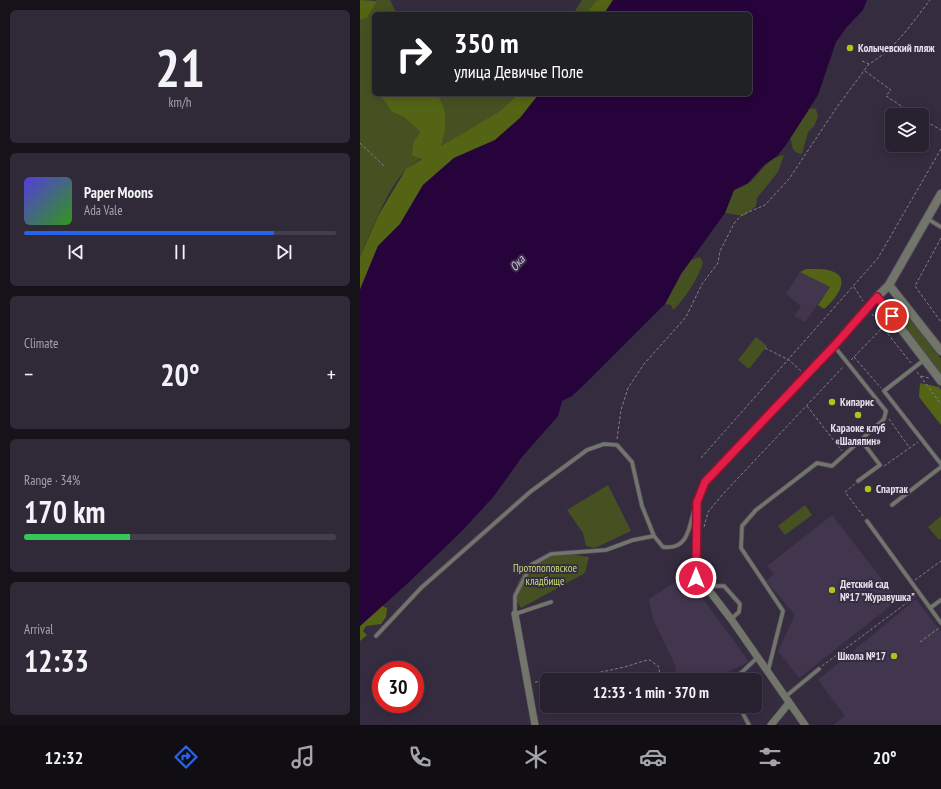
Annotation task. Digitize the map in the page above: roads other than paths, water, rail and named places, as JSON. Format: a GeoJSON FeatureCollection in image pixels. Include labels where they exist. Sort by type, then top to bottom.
{"type":"FeatureCollection","features":[{"type":"Feature","properties":{"kind":"street"},"geometry":{"type":"LineString","coordinates":[[805,725],[732,619],[708,589],[696,578],[697,502],[705,482],[834,346],[889,285],[941,194]]}},
{"type":"Feature","properties":{"kind":"street"},"geometry":{"type":"LineString","coordinates":[[889,285],[941,351]]}},
{"type":"Feature","properties":{"kind":"street"},"geometry":{"type":"LineString","coordinates":[[877,297],[941,381]]}},
{"type":"Feature","properties":{"kind":"street"},"geometry":{"type":"LineString","coordinates":[[515,614],[535,725]]}},
{"type":"Feature","properties":{"kind":"street"},"geometry":{"type":"LineString","coordinates":[[771,725],[787,700]]}},
{"type":"Feature","properties":{"kind":"lane"},"geometry":{"type":"LineString","coordinates":[[927,219],[941,227]]}},
{"type":"Feature","properties":{"kind":"lane"},"geometry":{"type":"LineString","coordinates":[[768,672],[783,611],[741,548],[742,526],[756,510],[817,463],[832,466],[884,419],[886,411],[834,346]]}},
{"type":"Feature","properties":{"kind":"lane"},"geometry":{"type":"LineString","coordinates":[[892,505],[941,465],[884,391],[925,360]]}},
{"type":"Feature","properties":{"kind":"lane"},"geometry":{"type":"LineString","coordinates":[[858,481],[880,465],[861,440]]}},
{"type":"Feature","properties":{"kind":"lane"},"geometry":{"type":"LineString","coordinates":[[376,636],[421,588],[530,492],[588,450],[604,444],[617,445],[632,462],[642,506],[654,536],[663,547],[674,548],[681,544],[691,523],[697,502]]}},
{"type":"Feature","properties":{"kind":"lane"},"geometry":{"type":"LineString","coordinates":[[867,521],[941,623]]}},
{"type":"Feature","properties":{"kind":"lane"},"geometry":{"type":"LineString","coordinates":[[550,602],[515,614],[515,596],[531,565],[551,554],[606,550],[633,540],[654,536]]}},
{"type":"Feature","properties":{"kind":"lane"},"geometry":{"type":"LineString","coordinates":[[708,589],[714,586],[724,586],[740,604],[739,612],[732,619]]}},
{"type":"Feature","properties":{"kind":"lane"},"geometry":{"type":"LineString","coordinates":[[930,608],[941,600]]}},
{"type":"Feature","properties":{"kind":"lane"},"geometry":{"type":"LineString","coordinates":[[741,673],[758,657]]}},
{"type":"Feature","properties":{"kind":"lane"},"geometry":{"type":"LineString","coordinates":[[787,700],[819,668]]}},
{"type":"Feature","properties":{"kind":"lane"},"geometry":{"type":"LineString","coordinates":[[743,713],[749,725]]}},
{"type":"Feature","properties":{"kind":"water","name":"Ока"},"geometry":{"type":"Polygon","coordinates":[[[613,0],[867,0],[863,10],[846,28],[836,42],[818,95],[786,145],[777,156],[764,165],[748,183],[734,190],[725,213],[681,274],[665,304],[586,383],[572,396],[562,401],[558,416],[522,457],[494,496],[462,531],[407,584],[360,626],[360,290],[378,246],[400,224],[423,185],[454,158],[495,140],[520,118],[537,96],[752,96],[752,12],[605,12],[613,0]]]}},
{"type":"Feature","properties":{"kind":"place","name":"Колычевский пляж"},"geometry":{"type":"Point","coordinates":[850,48]}},
{"type":"Feature","properties":{"kind":"place","name":"Кипарис"},"geometry":{"type":"Point","coordinates":[832,402]}},
{"type":"Feature","properties":{"kind":"place","name":"Караоке клуб «Шаляпин»"},"geometry":{"type":"Point","coordinates":[858,415]}},
{"type":"Feature","properties":{"kind":"place","name":"Спартак"},"geometry":{"type":"Point","coordinates":[868,489]}},
{"type":"Feature","properties":{"kind":"place","name":"Детский сад №17 \"Журавушка\""},"geometry":{"type":"Point","coordinates":[832,590]}},
{"type":"Feature","properties":{"kind":"place","name":"Школа №17"},"geometry":{"type":"Point","coordinates":[894,656]}},
{"type":"Feature","properties":{"kind":"park label","name":"Протопоповское кладбище"},"geometry":{"type":"Point","coordinates":[545,574]}}]}
